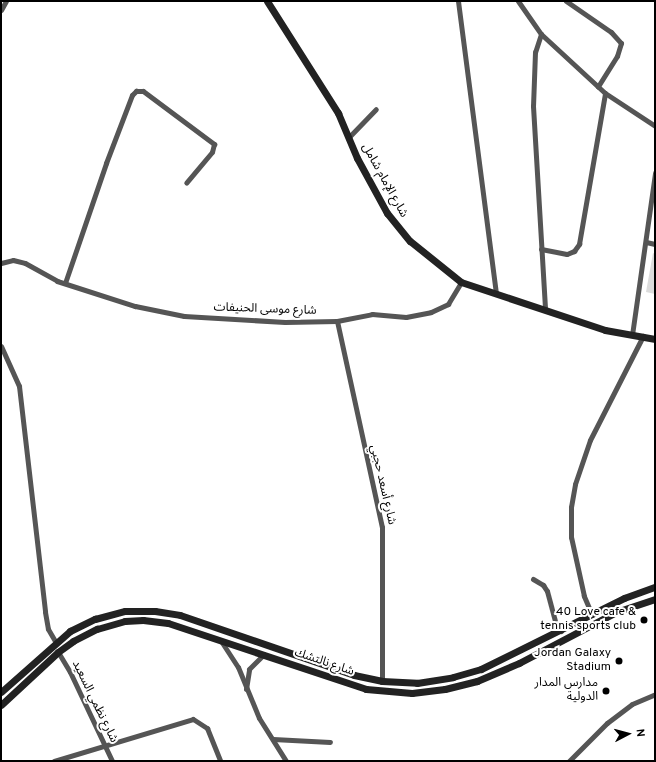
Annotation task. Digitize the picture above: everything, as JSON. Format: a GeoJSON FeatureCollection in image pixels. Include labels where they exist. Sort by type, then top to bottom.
{"type":"FeatureCollection","features":[{"type":"Feature","properties":{"kind":"main road","name":"شارع الإمام شامل"},"geometry":{"type":"LineString","coordinates":[[267,1],[338,113],[348,138],[380,201],[396,226],[439,266],[461,282],[496,294],[546,309],[605,330],[655,339]]}},
{"type":"Feature","properties":{"kind":"main road","name":"شارع نالتشك"},"geometry":{"type":"LineString","coordinates":[[1,692],[55,641],[70,630],[95,619],[141,610],[170,612],[196,619],[333,668],[382,681],[417,683],[469,673],[655,587]]}},
{"type":"Feature","properties":{"kind":"main road","name":"شارع نالتشك"},"geometry":{"type":"LineString","coordinates":[[1,705],[58,652],[86,634],[112,624],[130,621],[168,623],[380,692],[412,693],[445,689],[482,679],[519,663],[616,612],[655,599]]}},
{"type":"Feature","properties":{"kind":"main road"},"geometry":{"type":"LineString","coordinates":[[281,660],[285,651]]}},
{"type":"Feature","properties":{"kind":"street"},"geometry":{"type":"LineString","coordinates":[[1,10],[6,1]]}},
{"type":"Feature","properties":{"kind":"street"},"geometry":{"type":"LineString","coordinates":[[458,1],[496,294]]}},
{"type":"Feature","properties":{"kind":"street"},"geometry":{"type":"LineString","coordinates":[[518,1],[541,34],[605,93],[655,126]]}},
{"type":"Feature","properties":{"kind":"street"},"geometry":{"type":"LineString","coordinates":[[566,1],[614,34],[621,43],[617,56],[598,86]]}},
{"type":"Feature","properties":{"kind":"street"},"geometry":{"type":"LineString","coordinates":[[541,34],[535,52],[533,74],[546,309]]}},
{"type":"Feature","properties":{"kind":"street"},"geometry":{"type":"LineString","coordinates":[[65,283],[108,156],[132,95],[136,91],[143,91],[214,144],[212,152],[186,183]]}},
{"type":"Feature","properties":{"kind":"street"},"geometry":{"type":"LineString","coordinates":[[542,249],[566,254],[574,251],[579,244],[605,93]]}},
{"type":"Feature","properties":{"kind":"street"},"geometry":{"type":"LineString","coordinates":[[348,138],[376,109]]}},
{"type":"Feature","properties":{"kind":"street"},"geometry":{"type":"LineString","coordinates":[[632,335],[655,173]]}},
{"type":"Feature","properties":{"kind":"street"},"geometry":{"type":"LineString","coordinates":[[646,242],[655,244]]}},
{"type":"Feature","properties":{"kind":"street","name":"شارع موسى الحنيفات"},"geometry":{"type":"LineString","coordinates":[[1,263],[13,260],[25,263],[57,281],[135,306],[190,317],[285,322],[337,321],[372,314],[406,317],[439,310],[452,300],[461,282]]}},
{"type":"Feature","properties":{"kind":"street","name":"شارع أسعد حجبي"},"geometry":{"type":"LineString","coordinates":[[337,321],[382,527],[382,681]]}},
{"type":"Feature","properties":{"kind":"street"},"geometry":{"type":"LineString","coordinates":[[592,615],[573,553],[570,522],[574,492],[590,440],[643,336]]}},
{"type":"Feature","properties":{"kind":"street"},"geometry":{"type":"LineString","coordinates":[[1,346],[19,386],[45,612],[48,629],[55,641]]}},
{"type":"Feature","properties":{"kind":"street"},"geometry":{"type":"LineString","coordinates":[[533,578],[543,585],[547,591],[556,625],[560,631]]}},
{"type":"Feature","properties":{"kind":"street"},"geometry":{"type":"LineString","coordinates":[[220,640],[238,667],[246,692],[286,761]]}},
{"type":"Feature","properties":{"kind":"street","name":"شارع نظمي السعيد"},"geometry":{"type":"LineString","coordinates":[[58,652],[70,672],[112,761]]}},
{"type":"Feature","properties":{"kind":"street"},"geometry":{"type":"LineString","coordinates":[[246,692],[249,669],[264,654]]}},
{"type":"Feature","properties":{"kind":"street"},"geometry":{"type":"LineString","coordinates":[[569,761],[612,718],[632,704],[655,694]]}},
{"type":"Feature","properties":{"kind":"street"},"geometry":{"type":"LineString","coordinates":[[54,761],[193,719],[207,728],[220,761]]}},
{"type":"Feature","properties":{"kind":"street"},"geometry":{"type":"LineString","coordinates":[[273,739],[330,742]]}},
{"type":"Feature","properties":{"kind":"shaded area"},"geometry":{"type":"Polygon","coordinates":[[[653,253],[655,254],[655,294],[646,292],[653,253]]]}},
{"type":"Feature","properties":{"kind":"place","name":"40 Love cafe & tennis sports club"},"geometry":{"type":"Point","coordinates":[644,620]}},
{"type":"Feature","properties":{"kind":"place","name":"Jordan Galaxy Stadium"},"geometry":{"type":"Point","coordinates":[619,661]}},
{"type":"Feature","properties":{"kind":"place","name":"مدارس المدار الدولية"},"geometry":{"type":"Point","coordinates":[606,691]}}]}
